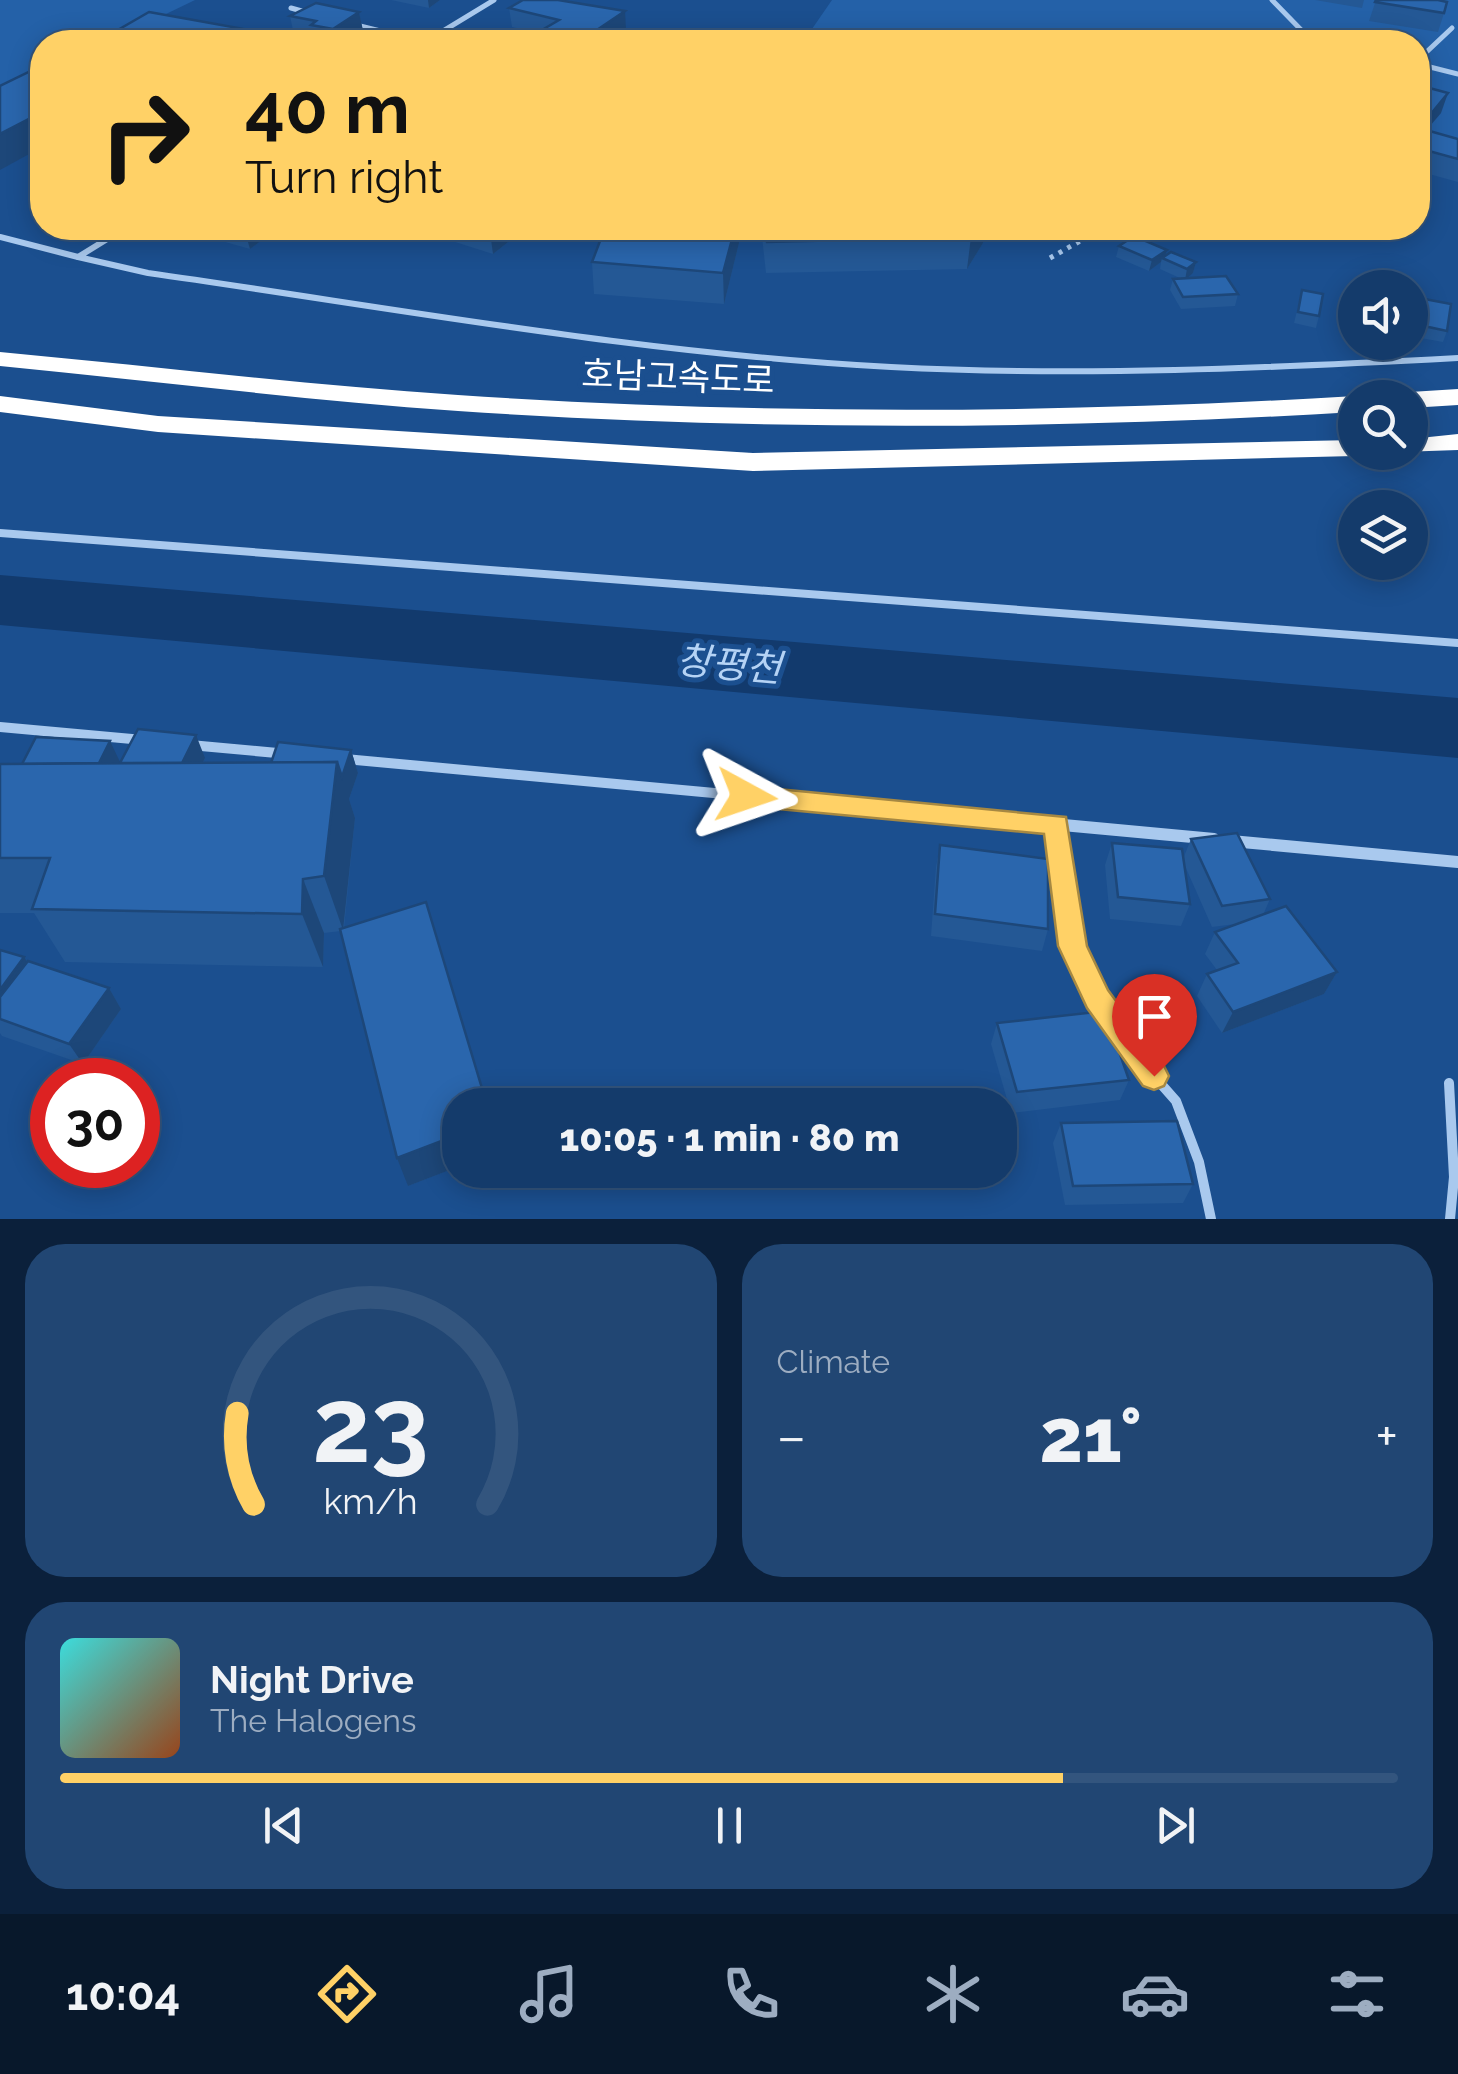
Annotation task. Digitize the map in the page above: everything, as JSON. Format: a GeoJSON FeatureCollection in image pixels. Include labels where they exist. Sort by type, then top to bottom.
{"type":"FeatureCollection","features":[{"type":"Feature","properties":{"kind":"highway","name":"호남고속도로"},"geometry":{"type":"LineString","coordinates":[[0,359],[457,402],[713,415],[1128,418],[1338,405]]}},
{"type":"Feature","properties":{"kind":"highway"},"geometry":{"type":"LineString","coordinates":[[1428,399],[1458,397]]}},
{"type":"Feature","properties":{"kind":"highway"},"geometry":{"type":"LineString","coordinates":[[0,404],[158,424],[752,462],[1338,448]]}},
{"type":"Feature","properties":{"kind":"highway"},"geometry":{"type":"LineString","coordinates":[[1428,445],[1458,442]]}},
{"type":"Feature","properties":{"kind":"street"},"geometry":{"type":"LineString","coordinates":[[3,730],[306,755]]}},
{"type":"Feature","properties":{"kind":"street"},"geometry":{"type":"LineString","coordinates":[[325,757],[1458,862]]}},
{"type":"Feature","properties":{"kind":"lane"},"geometry":{"type":"LineString","coordinates":[[445,30],[494,0]]}},
{"type":"Feature","properties":{"kind":"lane"},"geometry":{"type":"LineString","coordinates":[[1272,0],[1300,30]]}},
{"type":"Feature","properties":{"kind":"lane"},"geometry":{"type":"LineString","coordinates":[[291,8],[310,13]]}},
{"type":"Feature","properties":{"kind":"lane"},"geometry":{"type":"LineString","coordinates":[[348,22],[379,30]]}},
{"type":"Feature","properties":{"kind":"lane"},"geometry":{"type":"LineString","coordinates":[[1430,50],[1452,28]]}},
{"type":"Feature","properties":{"kind":"lane"},"geometry":{"type":"LineString","coordinates":[[1430,66],[1458,74]]}},
{"type":"Feature","properties":{"kind":"lane"},"geometry":{"type":"LineString","coordinates":[[0,237],[148,273],[586,339],[811,362],[1079,373],[1458,358]]}},
{"type":"Feature","properties":{"kind":"lane"},"geometry":{"type":"LineString","coordinates":[[78,257],[106,240]]}},
{"type":"Feature","properties":{"kind":"lane"},"geometry":{"type":"LineString","coordinates":[[0,533],[1458,643]]}},
{"type":"Feature","properties":{"kind":"lane"},"geometry":{"type":"LineString","coordinates":[[1056,824],[1072,946],[1098,999],[1131,1050],[1176,1101],[1199,1162],[1211,1219]]}},
{"type":"Feature","properties":{"kind":"lane"},"geometry":{"type":"LineString","coordinates":[[1448,1084],[1454,1177],[1450,1219]]}},
{"type":"Feature","properties":{"kind":"path"},"geometry":{"type":"LineString","coordinates":[[1050,258],[1081,240]]}},
{"type":"Feature","properties":{"kind":"shaded area"},"geometry":{"type":"Polygon","coordinates":[[[0,0],[195,0],[133,30],[30,30],[30,84],[0,100],[0,0]]]}},
{"type":"Feature","properties":{"kind":"shaded area"},"geometry":{"type":"Polygon","coordinates":[[[832,0],[1458,0],[1458,173],[1430,172],[1430,30],[811,30],[832,0]]]}},
{"type":"Feature","properties":{"kind":"building"},"geometry":{"type":"Polygon","coordinates":[[[523,0],[558,0],[625,11],[597,30],[542,30],[559,20],[509,8],[523,0]]]}},
{"type":"Feature","properties":{"kind":"building"},"geometry":{"type":"Polygon","coordinates":[[[1376,0],[1438,0],[1447,2],[1444,13],[1376,0]]]}},
{"type":"Feature","properties":{"kind":"building"},"geometry":{"type":"Polygon","coordinates":[[[316,3],[359,12],[333,29],[290,16],[316,3]]]}},
{"type":"Feature","properties":{"kind":"building"},"geometry":{"type":"Polygon","coordinates":[[[149,12],[249,30],[118,30],[149,12]]]}},
{"type":"Feature","properties":{"kind":"building"},"geometry":{"type":"Polygon","coordinates":[[[30,71],[30,118],[0,134],[0,86],[30,71]]]}},
{"type":"Feature","properties":{"kind":"building"},"geometry":{"type":"Polygon","coordinates":[[[1430,88],[1448,93],[1430,115],[1430,88]]]}},
{"type":"Feature","properties":{"kind":"building"},"geometry":{"type":"Polygon","coordinates":[[[1430,131],[1458,139],[1458,159],[1430,151],[1430,131]]]}},
{"type":"Feature","properties":{"kind":"building"},"geometry":{"type":"Polygon","coordinates":[[[600,240],[732,240],[723,273],[592,262],[600,240]]]}},
{"type":"Feature","properties":{"kind":"building"},"geometry":{"type":"Polygon","coordinates":[[[767,240],[849,240],[767,242],[767,240]]]}},
{"type":"Feature","properties":{"kind":"building"},"geometry":{"type":"Polygon","coordinates":[[[1128,240],[1143,240],[1167,250],[1152,260],[1119,246],[1128,240]]]}},
{"type":"Feature","properties":{"kind":"building"},"geometry":{"type":"Polygon","coordinates":[[[1171,252],[1196,262],[1187,269],[1162,258],[1171,252]]]}},
{"type":"Feature","properties":{"kind":"building"},"geometry":{"type":"Polygon","coordinates":[[[1226,276],[1238,294],[1183,297],[1173,279],[1226,276]]]}},
{"type":"Feature","properties":{"kind":"building"},"geometry":{"type":"Polygon","coordinates":[[[1302,290],[1323,294],[1319,316],[1298,312],[1302,290]]]}},
{"type":"Feature","properties":{"kind":"building"},"geometry":{"type":"Polygon","coordinates":[[[1428,300],[1451,304],[1447,331],[1428,327],[1428,300]]]}},
{"type":"Feature","properties":{"kind":"building"},"geometry":{"type":"Polygon","coordinates":[[[138,729],[196,735],[182,763],[120,763],[138,729]]]}},
{"type":"Feature","properties":{"kind":"building"},"geometry":{"type":"Polygon","coordinates":[[[36,737],[110,741],[99,763],[22,764],[36,737]]]}},
{"type":"Feature","properties":{"kind":"building"},"geometry":{"type":"Polygon","coordinates":[[[278,742],[351,750],[342,777],[337,762],[271,763],[278,742]]]}},
{"type":"Feature","properties":{"kind":"building"},"geometry":{"type":"Polygon","coordinates":[[[337,762],[324,876],[303,879],[302,914],[32,909],[50,858],[0,858],[0,764],[337,762]]]}},
{"type":"Feature","properties":{"kind":"building"},"geometry":{"type":"Polygon","coordinates":[[[1237,833],[1270,899],[1222,906],[1191,839],[1237,833]]]}},
{"type":"Feature","properties":{"kind":"building"},"geometry":{"type":"Polygon","coordinates":[[[1112,843],[1182,849],[1190,904],[1118,897],[1112,843]]]}},
{"type":"Feature","properties":{"kind":"building"},"geometry":{"type":"Polygon","coordinates":[[[940,845],[1048,859],[1048,929],[935,914],[940,845]]]}},
{"type":"Feature","properties":{"kind":"building"},"geometry":{"type":"Polygon","coordinates":[[[426,902],[482,1088],[442,1088],[442,1141],[397,1158],[340,929],[426,902]]]}},
{"type":"Feature","properties":{"kind":"building"},"geometry":{"type":"Polygon","coordinates":[[[1286,906],[1337,972],[1233,1012],[1207,974],[1238,963],[1215,932],[1286,906]]]}},
{"type":"Feature","properties":{"kind":"building"},"geometry":{"type":"Polygon","coordinates":[[[0,950],[24,957],[0,990],[0,950]]]}},
{"type":"Feature","properties":{"kind":"building"},"geometry":{"type":"Polygon","coordinates":[[[28,961],[109,988],[69,1044],[0,1019],[0,997],[28,961]]]}},
{"type":"Feature","properties":{"kind":"building"},"geometry":{"type":"Polygon","coordinates":[[[1105,1011],[1129,1080],[1017,1092],[997,1023],[1105,1011]]]}},
{"type":"Feature","properties":{"kind":"building"},"geometry":{"type":"Polygon","coordinates":[[[1177,1121],[1193,1184],[1073,1186],[1061,1123],[1177,1121]]]}},
{"type":"Feature","properties":{"kind":"waterway","name":"창평천"},"geometry":{"type":"LineString","coordinates":[[0,600],[1458,728]]}},
{"type":"Feature","properties":{"kind":"route"},"geometry":{"type":"LineString","coordinates":[[746,796],[1056,824],[1072,946],[1098,999],[1131,1050],[1154,1076]]}}]}
